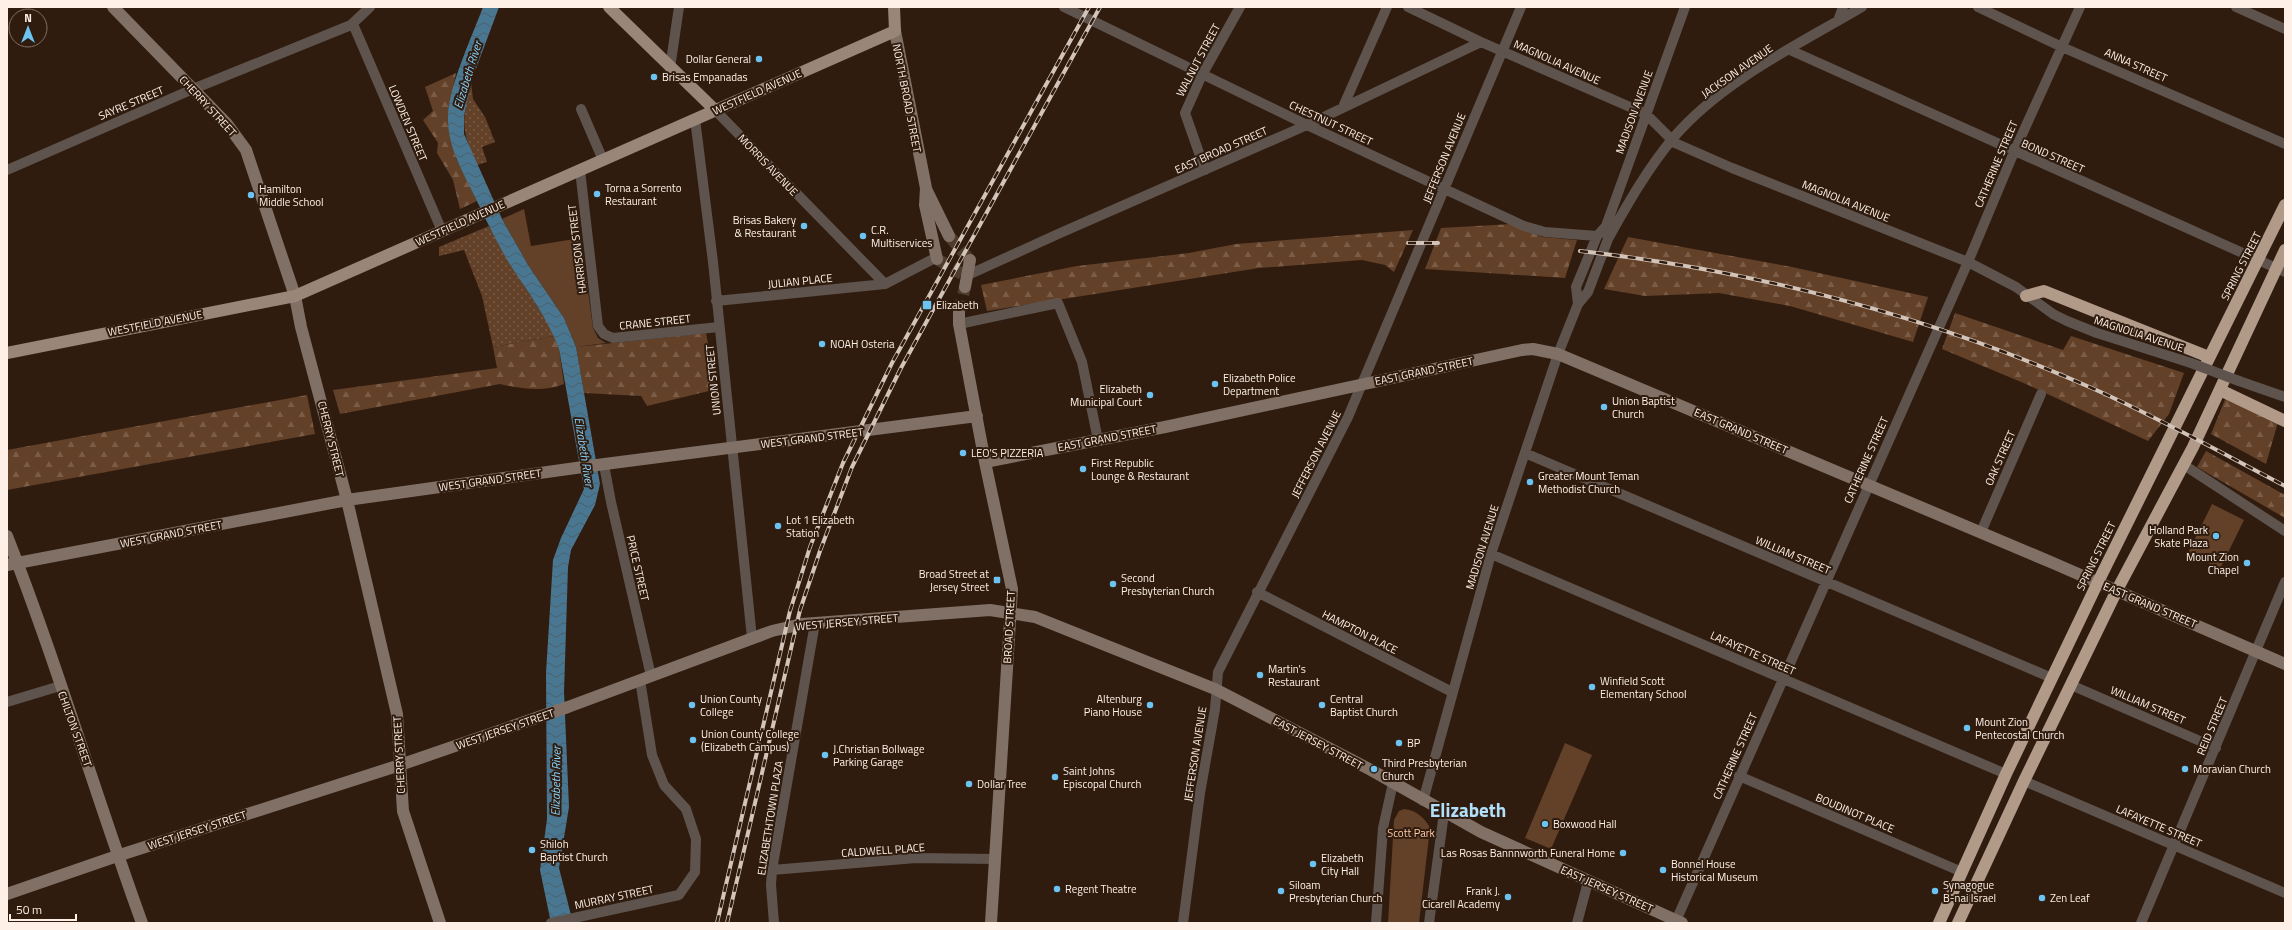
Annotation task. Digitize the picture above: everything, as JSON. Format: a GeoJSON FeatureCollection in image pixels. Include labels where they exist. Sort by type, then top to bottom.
{"type":"FeatureCollection","features":[{"type":"Feature","properties":{"kind":"highway","name":"SPRING STREET"},"geometry":{"type":"LineString","coordinates":[[1939,923],[2006,774],[2098,582],[2208,357],[2285,205]]}},
{"type":"Feature","properties":{"kind":"highway"},"geometry":{"type":"LineString","coordinates":[[1958,923],[2117,590],[2184,465],[2281,270],[2285,250]]}},
{"type":"Feature","properties":{"kind":"highway"},"geometry":{"type":"LineString","coordinates":[[2026,296],[2044,291],[2208,357]]}},
{"type":"Feature","properties":{"kind":"highway"},"geometry":{"type":"LineString","coordinates":[[2220,390],[2285,421]]}},
{"type":"Feature","properties":{"kind":"main road","name":"MORRIS AVENUE"},"geometry":{"type":"LineString","coordinates":[[609,7],[714,110]]}},
{"type":"Feature","properties":{"kind":"main road","name":"NORTH BROAD STREET"},"geometry":{"type":"LineString","coordinates":[[894,7],[895,32]]}},
{"type":"Feature","properties":{"kind":"main road","name":"WESTFIELD AVENUE"},"geometry":{"type":"LineString","coordinates":[[7,353],[295,296],[714,110],[895,32]]}},
{"type":"Feature","properties":{"kind":"street","name":"CHERRY STREET"},"geometry":{"type":"LineString","coordinates":[[113,7],[227,124],[246,150],[295,296],[301,327],[347,500],[397,714],[403,811],[440,923]]}},
{"type":"Feature","properties":{"kind":"street","name":"SAYRE STREET"},"geometry":{"type":"LineString","coordinates":[[7,170],[194,89],[353,24],[370,7]]}},
{"type":"Feature","properties":{"kind":"street"},"geometry":{"type":"LineString","coordinates":[[670,68],[679,7]]}},
{"type":"Feature","properties":{"kind":"street","name":"CHESTNUT STREET"},"geometry":{"type":"LineString","coordinates":[[1064,7],[1307,125],[1524,226],[1545,232],[1597,236]]}},
{"type":"Feature","properties":{"kind":"street","name":"WALNUT STREET"},"geometry":{"type":"LineString","coordinates":[[1205,170],[1185,113],[1202,75],[1240,7]]}},
{"type":"Feature","properties":{"kind":"street"},"geometry":{"type":"LineString","coordinates":[[1343,107],[1387,7]]}},
{"type":"Feature","properties":{"kind":"street","name":"MAGNOLIA AVENUE"},"geometry":{"type":"LineString","coordinates":[[1408,7],[1481,42],[1646,114],[1672,140],[1732,168],[1968,262],[2009,283],[2026,296],[2067,321],[2097,333],[2191,363],[2285,397]]}},
{"type":"Feature","properties":{"kind":"street","name":"JEFFERSON AVENUE"},"geometry":{"type":"LineString","coordinates":[[1182,923],[1200,793],[1215,709],[1215,689],[1222,663],[1257,592],[1344,427],[1445,189],[1501,50],[1521,7]]}},
{"type":"Feature","properties":{"kind":"street","name":"MADISON AVENUE"},"geometry":{"type":"LineString","coordinates":[[1578,304],[1576,287],[1597,236],[1606,226],[1685,7]]}},
{"type":"Feature","properties":{"kind":"street"},"geometry":{"type":"LineString","coordinates":[[1838,21],[1843,7]]}},
{"type":"Feature","properties":{"kind":"street","name":"JACKSON AVENUE"},"geometry":{"type":"LineString","coordinates":[[1608,239],[1649,169],[1672,140],[1712,101],[1790,50],[1862,7]]}},
{"type":"Feature","properties":{"kind":"street","name":"ANNA STREET"},"geometry":{"type":"LineString","coordinates":[[1978,7],[2062,46],[2285,144]]}},
{"type":"Feature","properties":{"kind":"street","name":"CATHERINE STREET"},"geometry":{"type":"LineString","coordinates":[[1678,922],[1739,776],[1968,262],[2014,152],[2080,7]]}},
{"type":"Feature","properties":{"kind":"street"},"geometry":{"type":"LineString","coordinates":[[2236,7],[2285,29]]}},
{"type":"Feature","properties":{"kind":"street","name":"LOWDEN STREET"},"geometry":{"type":"LineString","coordinates":[[353,24],[442,231]]}},
{"type":"Feature","properties":{"kind":"street","name":"NORTH BROAD STREET"},"geometry":{"type":"LineString","coordinates":[[895,32],[926,188],[949,236]]}},
{"type":"Feature","properties":{"kind":"street","name":"EAST BROAD STREET"},"geometry":{"type":"LineString","coordinates":[[965,279],[1307,125],[1481,42]]}},
{"type":"Feature","properties":{"kind":"street","name":"BOND STREET"},"geometry":{"type":"LineString","coordinates":[[1790,50],[2014,152],[2281,270]]}},
{"type":"Feature","properties":{"kind":"street"},"geometry":{"type":"LineString","coordinates":[[581,109],[603,160]]}},
{"type":"Feature","properties":{"kind":"street","name":"MORRIS AVENUE"},"geometry":{"type":"LineString","coordinates":[[714,110],[885,284]]}},
{"type":"Feature","properties":{"kind":"street","name":"UNION STREET"},"geometry":{"type":"LineString","coordinates":[[695,119],[713,262],[752,638]]}},
{"type":"Feature","properties":{"kind":"street","name":"HARRISON STREET"},"geometry":{"type":"LineString","coordinates":[[580,170],[598,326]]}},
{"type":"Feature","properties":{"kind":"street","name":"NORTH BROAD STREET"},"geometry":{"type":"LineString","coordinates":[[926,188],[925,206],[936,258]]}},
{"type":"Feature","properties":{"kind":"street","name":"MADISON AVENUE"},"geometry":{"type":"LineString","coordinates":[[1424,801],[1452,692],[1491,554],[1558,354],[1578,304],[1588,292],[1608,239],[1606,226]]}},
{"type":"Feature","properties":{"kind":"street"},"geometry":{"type":"LineString","coordinates":[[885,284],[936,258]]}},
{"type":"Feature","properties":{"kind":"street"},"geometry":{"type":"LineString","coordinates":[[965,279],[970,260]]}},
{"type":"Feature","properties":{"kind":"street","name":"JULIAN PLACE"},"geometry":{"type":"LineString","coordinates":[[716,301],[885,284]]}},
{"type":"Feature","properties":{"kind":"street"},"geometry":{"type":"LineString","coordinates":[[959,318],[1058,303],[1082,362],[1098,440]]}},
{"type":"Feature","properties":{"kind":"street","name":"BROAD STREET"},"geometry":{"type":"LineString","coordinates":[[959,318],[985,462],[1012,589],[991,923]]}},
{"type":"Feature","properties":{"kind":"street","name":"CRANE STREET"},"geometry":{"type":"LineString","coordinates":[[598,326],[604,334],[613,338],[719,326]]}},
{"type":"Feature","properties":{"kind":"street","name":"EAST GRAND STREET"},"geometry":{"type":"LineString","coordinates":[[985,462],[1098,440],[1522,350],[1533,349],[1558,354],[1981,532],[2285,664]]}},
{"type":"Feature","properties":{"kind":"street","name":"OAK STREET"},"geometry":{"type":"LineString","coordinates":[[1981,532],[2041,394]]}},
{"type":"Feature","properties":{"kind":"street","name":"WEST GRAND STREET"},"geometry":{"type":"LineString","coordinates":[[12,564],[347,500],[733,447],[977,416]]}},
{"type":"Feature","properties":{"kind":"street","name":"WILLIAM STREET"},"geometry":{"type":"LineString","coordinates":[[1525,453],[2052,678]]}},
{"type":"Feature","properties":{"kind":"street","name":"PRICE STREET"},"geometry":{"type":"LineString","coordinates":[[601,465],[611,502],[646,678],[652,755],[664,786],[686,809],[696,839],[695,872],[681,893]]}},
{"type":"Feature","properties":{"kind":"street"},"geometry":{"type":"LineString","coordinates":[[2184,465],[2285,532]]}},
{"type":"Feature","properties":{"kind":"street","name":"CHILTON STREET"},"geometry":{"type":"LineString","coordinates":[[7,536],[12,564],[60,686],[95,783],[117,856],[142,923]]}},
{"type":"Feature","properties":{"kind":"street","name":"LAFAYETTE STREET"},"geometry":{"type":"LineString","coordinates":[[1491,554],[2006,774]]}},
{"type":"Feature","properties":{"kind":"street","name":"REID STREET"},"geometry":{"type":"LineString","coordinates":[[2140,923],[2257,652],[2285,582]]}},
{"type":"Feature","properties":{"kind":"street","name":"HAMPTON PLACE"},"geometry":{"type":"LineString","coordinates":[[1257,592],[1452,692]]}},
{"type":"Feature","properties":{"kind":"street","name":"WEST JERSEY STREET"},"geometry":{"type":"LineString","coordinates":[[7,894],[117,856],[400,765],[568,707],[752,638],[787,627],[815,623],[990,610],[1011,612]]}},
{"type":"Feature","properties":{"kind":"street","name":"EAST JERSEY STREET"},"geometry":{"type":"LineString","coordinates":[[1011,612],[1036,616],[1215,689],[1393,782],[1444,813],[1588,882],[1678,922]]}},
{"type":"Feature","properties":{"kind":"street","name":"ELIZABETHTOWN PLAZA"},"geometry":{"type":"LineString","coordinates":[[774,923],[771,885],[772,870],[815,623]]}},
{"type":"Feature","properties":{"kind":"street","name":"WILLIAM STREET"},"geometry":{"type":"LineString","coordinates":[[2071,685],[2216,748]]}},
{"type":"Feature","properties":{"kind":"street"},"geometry":{"type":"LineString","coordinates":[[7,702],[60,686]]}},
{"type":"Feature","properties":{"kind":"street","name":"BOUDINOT PLACE"},"geometry":{"type":"LineString","coordinates":[[1739,776],[1962,872]]}},
{"type":"Feature","properties":{"kind":"street"},"geometry":{"type":"LineString","coordinates":[[1376,923],[1383,828],[1393,782]]}},
{"type":"Feature","properties":{"kind":"street","name":"LAFAYETTE STREET"},"geometry":{"type":"LineString","coordinates":[[2024,782],[2285,893]]}},
{"type":"Feature","properties":{"kind":"street"},"geometry":{"type":"LineString","coordinates":[[1429,923],[1444,813]]}},
{"type":"Feature","properties":{"kind":"street","name":"CALDWELL PLACE"},"geometry":{"type":"LineString","coordinates":[[772,870],[916,858],[996,859]]}},
{"type":"Feature","properties":{"kind":"street"},"geometry":{"type":"LineString","coordinates":[[1577,923],[1588,882]]}},
{"type":"Feature","properties":{"kind":"street","name":"MURRAY STREET"},"geometry":{"type":"LineString","coordinates":[[551,923],[681,893]]}},
{"type":"Feature","properties":{"kind":"green space"},"geometry":{"type":"Polygon","coordinates":[[[456,73],[451,99],[456,158],[477,201],[460,209],[453,180],[437,153],[438,143],[423,120],[433,111],[425,87],[456,73]]]}},
{"type":"Feature","properties":{"kind":"green space"},"geometry":{"type":"Polygon","coordinates":[[[471,82],[473,99],[485,117],[495,142],[482,147],[487,162],[477,165],[471,152],[465,133],[464,124],[464,116],[471,82]]]}},
{"type":"Feature","properties":{"kind":"green space"},"geometry":{"type":"Polygon","coordinates":[[[524,209],[531,246],[581,238],[593,328],[598,338],[606,343],[576,347],[564,318],[528,265],[502,219],[524,209]]]}},
{"type":"Feature","properties":{"kind":"green space"},"geometry":{"type":"Polygon","coordinates":[[[1512,224],[1542,237],[1577,240],[1565,278],[1425,269],[1441,228],[1512,224]]]}},
{"type":"Feature","properties":{"kind":"green space"},"geometry":{"type":"Polygon","coordinates":[[[489,226],[509,262],[551,328],[554,336],[493,347],[482,296],[464,250],[439,256],[439,247],[489,226]]]}},
{"type":"Feature","properties":{"kind":"green space"},"geometry":{"type":"Polygon","coordinates":[[[1413,230],[1394,272],[1385,265],[1362,260],[1259,268],[987,311],[981,285],[1077,266],[1189,253],[1236,244],[1413,230]]]}},
{"type":"Feature","properties":{"kind":"green space"},"geometry":{"type":"Polygon","coordinates":[[[1628,237],[1792,267],[1928,297],[1913,342],[1790,306],[1719,293],[1645,296],[1604,289],[1628,237]]]}},
{"type":"Feature","properties":{"kind":"green space"},"geometry":{"type":"Polygon","coordinates":[[[1955,313],[2063,350],[2071,336],[2184,373],[2169,414],[2148,441],[2026,384],[1942,349],[1955,313]]]}},
{"type":"Feature","properties":{"kind":"green space"},"geometry":{"type":"Polygon","coordinates":[[[706,333],[717,389],[647,406],[641,396],[584,393],[576,347],[706,333]]]}},
{"type":"Feature","properties":{"kind":"green space"},"geometry":{"type":"Polygon","coordinates":[[[554,336],[559,349],[564,384],[557,387],[533,389],[500,384],[340,414],[333,390],[497,368],[493,347],[554,336]]]}},
{"type":"Feature","properties":{"kind":"green space"},"geometry":{"type":"Polygon","coordinates":[[[307,395],[315,434],[7,490],[7,450],[307,395]]]}},
{"type":"Feature","properties":{"kind":"green space"},"geometry":{"type":"Polygon","coordinates":[[[2226,397],[2278,422],[2266,464],[2211,434],[2226,397]]]}},
{"type":"Feature","properties":{"kind":"green space"},"geometry":{"type":"Polygon","coordinates":[[[2206,451],[2285,495],[2285,518],[2197,467],[2206,451]]]}},
{"type":"Feature","properties":{"kind":"green space","name":"Holland Park Skate Plaza"},"geometry":{"type":"Polygon","coordinates":[[[2212,504],[2244,520],[2220,569],[2188,553],[2212,504]]]}},
{"type":"Feature","properties":{"kind":"green space"},"geometry":{"type":"Polygon","coordinates":[[[1565,743],[1592,755],[1551,849],[1525,838],[1565,743]]]}},
{"type":"Feature","properties":{"kind":"green space","name":"Scott Park"},"geometry":{"type":"Polygon","coordinates":[[[1404,809],[1420,815],[1430,828],[1419,923],[1388,923],[1394,820],[1399,811],[1404,809]]]}},
{"type":"Feature","properties":{"kind":"water","name":"Elizabeth River"},"geometry":{"type":"Polygon","coordinates":[[[483,7],[499,7],[471,82],[464,116],[464,134],[502,219],[528,265],[564,318],[576,347],[600,484],[595,505],[571,550],[568,567],[564,692],[569,807],[559,868],[573,923],[551,923],[540,870],[547,819],[546,673],[553,560],[561,538],[584,489],[559,349],[543,315],[509,263],[493,234],[457,160],[449,134],[448,116],[452,90],[483,7]]]}},
{"type":"Feature","properties":{"kind":"tunnel"},"geometry":{"type":"LineString","coordinates":[[949,236],[970,260]]}},
{"type":"Feature","properties":{"kind":"tunnel"},"geometry":{"type":"LineString","coordinates":[[937,259],[962,274]]}},
{"type":"Feature","properties":{"kind":"tunnel"},"geometry":{"type":"LineString","coordinates":[[959,312],[965,287]]}},
{"type":"Feature","properties":{"kind":"railway"},"geometry":{"type":"LineString","coordinates":[[717,923],[790,611],[810,547],[843,463],[892,363],[1089,7]]}},
{"type":"Feature","properties":{"kind":"railway"},"geometry":{"type":"LineString","coordinates":[[727,923],[800,610],[820,551],[852,467],[901,368],[1100,7]]}},
{"type":"Feature","properties":{"kind":"railway"},"geometry":{"type":"LineString","coordinates":[[1408,243],[1438,243]]}},
{"type":"Feature","properties":{"kind":"railway"},"geometry":{"type":"LineString","coordinates":[[1580,251],[1646,260],[1778,284],[1842,300],[1970,339],[2032,363],[2118,400],[2285,486]]}},
{"type":"Feature","properties":{"kind":"place","name":"Dollar General"},"geometry":{"type":"Point","coordinates":[759,59]}},
{"type":"Feature","properties":{"kind":"place","name":"Brisas Empanadas"},"geometry":{"type":"Point","coordinates":[654,77]}},
{"type":"Feature","properties":{"kind":"place","name":"Torna a Sorrento Restaurant"},"geometry":{"type":"Point","coordinates":[597,194]}},
{"type":"Feature","properties":{"kind":"place","name":"Hamilton Middle School"},"geometry":{"type":"Point","coordinates":[251,195]}},
{"type":"Feature","properties":{"kind":"place","name":"Brisas Bakery & Restaurant"},"geometry":{"type":"Point","coordinates":[804,226]}},
{"type":"Feature","properties":{"kind":"place","name":"C.R. Multiservices"},"geometry":{"type":"Point","coordinates":[863,236]}},
{"type":"Feature","properties":{"kind":"place","name":"Elizabeth"},"geometry":{"type":"Point","coordinates":[927,305]}},
{"type":"Feature","properties":{"kind":"place","name":"NOAH Osteria"},"geometry":{"type":"Point","coordinates":[822,344]}},
{"type":"Feature","properties":{"kind":"place","name":"Elizabeth Police Department"},"geometry":{"type":"Point","coordinates":[1215,384]}},
{"type":"Feature","properties":{"kind":"place","name":"Elizabeth Municipal Court"},"geometry":{"type":"Point","coordinates":[1150,395]}},
{"type":"Feature","properties":{"kind":"place","name":"Union Baptist Church"},"geometry":{"type":"Point","coordinates":[1604,407]}},
{"type":"Feature","properties":{"kind":"place","name":"LEO'S PIZZERIA"},"geometry":{"type":"Point","coordinates":[963,453]}},
{"type":"Feature","properties":{"kind":"place","name":"First Republic Lounge & Restaurant"},"geometry":{"type":"Point","coordinates":[1083,469]}},
{"type":"Feature","properties":{"kind":"place","name":"Greater Mount Teman Methodist Church"},"geometry":{"type":"Point","coordinates":[1530,482]}},
{"type":"Feature","properties":{"kind":"place","name":"Lot 1 Elizabeth Station"},"geometry":{"type":"Point","coordinates":[778,526]}},
{"type":"Feature","properties":{"kind":"place","name":"Holland Park Skate Plaza"},"geometry":{"type":"Point","coordinates":[2216,536]}},
{"type":"Feature","properties":{"kind":"place","name":"Mount Zion Chapel"},"geometry":{"type":"Point","coordinates":[2247,563]}},
{"type":"Feature","properties":{"kind":"place","name":"Broad Street at Jersey Street"},"geometry":{"type":"Point","coordinates":[997,580]}},
{"type":"Feature","properties":{"kind":"place","name":"Second Presbyterian Church"},"geometry":{"type":"Point","coordinates":[1113,584]}},
{"type":"Feature","properties":{"kind":"place","name":"Martin's Restaurant"},"geometry":{"type":"Point","coordinates":[1260,675]}},
{"type":"Feature","properties":{"kind":"place","name":"Winfield Scott Elementary School"},"geometry":{"type":"Point","coordinates":[1592,687]}},
{"type":"Feature","properties":{"kind":"place","name":"Union County College"},"geometry":{"type":"Point","coordinates":[692,705]}},
{"type":"Feature","properties":{"kind":"place","name":"Altenburg Piano House"},"geometry":{"type":"Point","coordinates":[1150,705]}},
{"type":"Feature","properties":{"kind":"place","name":"Central Baptist Church"},"geometry":{"type":"Point","coordinates":[1322,705]}},
{"type":"Feature","properties":{"kind":"place","name":"Mount Zion Pentecostal Church"},"geometry":{"type":"Point","coordinates":[1967,728]}},
{"type":"Feature","properties":{"kind":"place","name":"Union County College (Elizabeth Campus)"},"geometry":{"type":"Point","coordinates":[693,740]}},
{"type":"Feature","properties":{"kind":"place","name":"BP"},"geometry":{"type":"Point","coordinates":[1399,743]}},
{"type":"Feature","properties":{"kind":"place","name":"J.Christian Bollwage Parking Garage"},"geometry":{"type":"Point","coordinates":[825,755]}},
{"type":"Feature","properties":{"kind":"place","name":"Third Presbyterian Church"},"geometry":{"type":"Point","coordinates":[1374,769]}},
{"type":"Feature","properties":{"kind":"place","name":"Moravian Church"},"geometry":{"type":"Point","coordinates":[2185,769]}},
{"type":"Feature","properties":{"kind":"place","name":"Saint Johns Episcopal Church"},"geometry":{"type":"Point","coordinates":[1055,777]}},
{"type":"Feature","properties":{"kind":"place","name":"Dollar Tree"},"geometry":{"type":"Point","coordinates":[969,784]}},
{"type":"Feature","properties":{"kind":"place","name":"Boxwood Hall"},"geometry":{"type":"Point","coordinates":[1545,824]}},
{"type":"Feature","properties":{"kind":"place","name":"Shiloh Baptist Church"},"geometry":{"type":"Point","coordinates":[532,850]}},
{"type":"Feature","properties":{"kind":"place","name":"Las Rosas Bannnworth Funeral Home"},"geometry":{"type":"Point","coordinates":[1623,853]}},
{"type":"Feature","properties":{"kind":"place","name":"Elizabeth City Hall"},"geometry":{"type":"Point","coordinates":[1313,864]}},
{"type":"Feature","properties":{"kind":"place","name":"Bonnel House Historical Museum"},"geometry":{"type":"Point","coordinates":[1663,870]}},
{"type":"Feature","properties":{"kind":"place","name":"Regent Theatre"},"geometry":{"type":"Point","coordinates":[1057,889]}},
{"type":"Feature","properties":{"kind":"place","name":"Siloam Presbyterian Church"},"geometry":{"type":"Point","coordinates":[1281,891]}},
{"type":"Feature","properties":{"kind":"place","name":"Synagogue B-nai Israel"},"geometry":{"type":"Point","coordinates":[1935,891]}},
{"type":"Feature","properties":{"kind":"place","name":"Frank J. Cicarell Academy"},"geometry":{"type":"Point","coordinates":[1508,897]}},
{"type":"Feature","properties":{"kind":"place","name":"Zen Leaf"},"geometry":{"type":"Point","coordinates":[2042,898]}},
{"type":"Feature","properties":{"kind":"district","name":"Elizabeth"},"geometry":{"type":"Point","coordinates":[1468,810]}}]}
